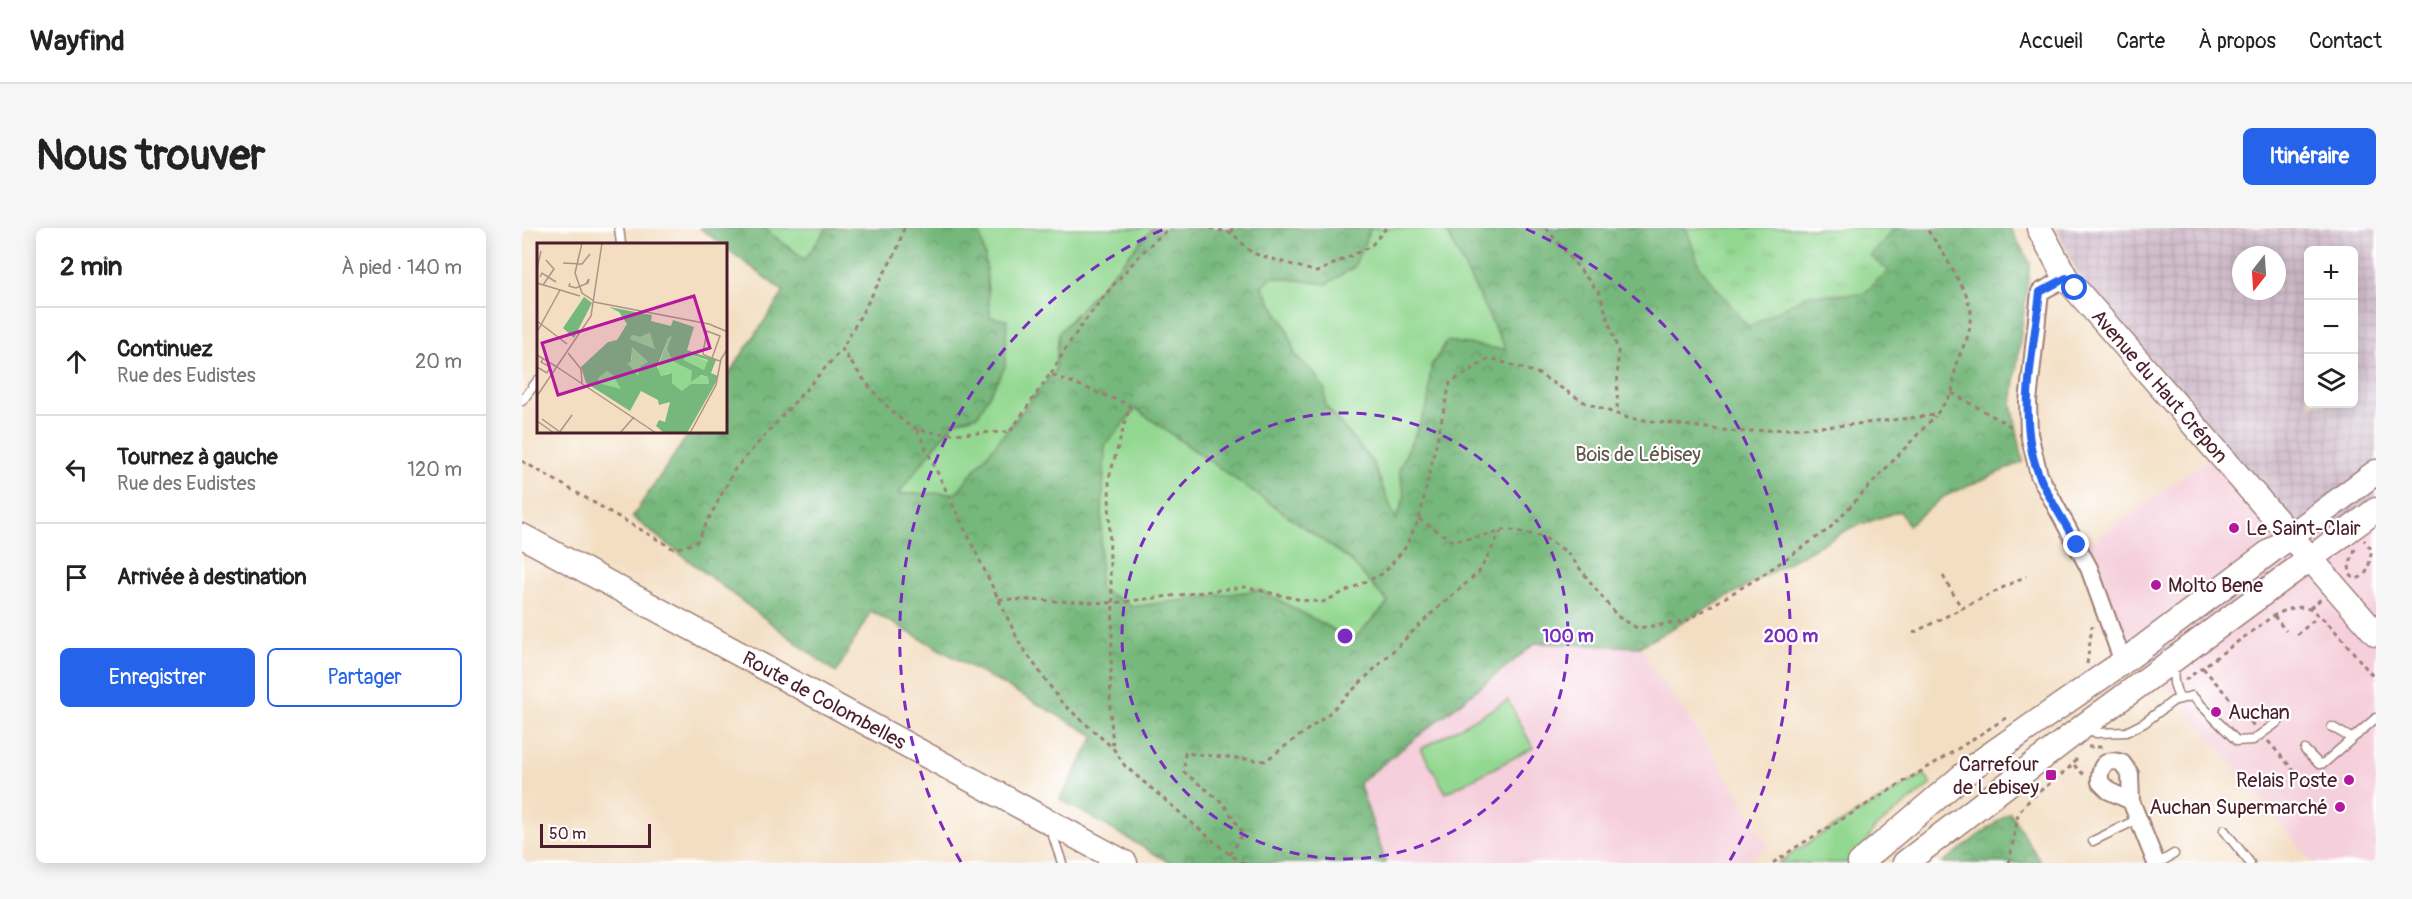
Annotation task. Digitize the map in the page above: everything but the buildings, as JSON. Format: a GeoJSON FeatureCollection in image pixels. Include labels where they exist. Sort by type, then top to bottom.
{"type":"FeatureCollection","features":[{"type":"Feature","properties":{"kind":"main road","name":"Avenue du Haut Crépon"},"geometry":{"type":"LineString","coordinates":[[2039,228],[2066,278],[2376,634]]}},
{"type":"Feature","properties":{"kind":"main road"},"geometry":{"type":"LineString","coordinates":[[1860,863],[1974,766],[2123,662],[2376,472]]}},
{"type":"Feature","properties":{"kind":"main road"},"geometry":{"type":"LineString","coordinates":[[1905,863],[2085,725],[2176,672],[2310,559],[2376,510]]}},
{"type":"Feature","properties":{"kind":"main road","name":"Route de Colombelles"},"geometry":{"type":"LineString","coordinates":[[522,536],[1117,861]]}},
{"type":"Feature","properties":{"kind":"street"},"geometry":{"type":"LineString","coordinates":[[2066,278],[2040,292],[2028,402],[2029,434],[2039,475],[2077,545],[2103,600],[2123,662]]}},
{"type":"Feature","properties":{"kind":"street"},"geometry":{"type":"LineString","coordinates":[[2131,801],[2158,863]]}},
{"type":"Feature","properties":{"kind":"lane"},"geometry":{"type":"LineString","coordinates":[[620,228],[621,243]]}},
{"type":"Feature","properties":{"kind":"lane"},"geometry":{"type":"LineString","coordinates":[[522,401],[537,381]]}},
{"type":"Feature","properties":{"kind":"lane"},"geometry":{"type":"LineString","coordinates":[[2176,672],[2174,683],[2179,699]]}},
{"type":"Feature","properties":{"kind":"lane"},"geometry":{"type":"LineString","coordinates":[[2085,725],[2096,733],[2126,732],[2144,723],[2172,701],[2193,696],[2236,741],[2253,740],[2279,721]]}},
{"type":"Feature","properties":{"kind":"lane"},"geometry":{"type":"LineString","coordinates":[[2306,750],[2319,764],[2325,763],[2376,718]]}},
{"type":"Feature","properties":{"kind":"lane"},"geometry":{"type":"LineString","coordinates":[[2332,728],[2351,738],[2357,735]]}},
{"type":"Feature","properties":{"kind":"lane"},"geometry":{"type":"LineString","coordinates":[[2093,841],[2138,819]]}},
{"type":"Feature","properties":{"kind":"lane"},"geometry":{"type":"LineString","coordinates":[[1047,822],[1058,846],[1062,863]]}},
{"type":"Feature","properties":{"kind":"lane"},"geometry":{"type":"LineString","coordinates":[[2224,830],[2250,863]]}},
{"type":"Feature","properties":{"kind":"lane"},"geometry":{"type":"LineString","coordinates":[[2158,863],[2174,854]]}},
{"type":"Feature","properties":{"kind":"path"},"geometry":{"type":"LineString","coordinates":[[522,461],[674,549],[696,543],[735,469],[842,350],[897,250],[904,228]]}},
{"type":"Feature","properties":{"kind":"path"},"geometry":{"type":"LineString","coordinates":[[916,429],[950,433],[1010,432],[1050,374],[1068,342],[1150,242],[1171,228]]}},
{"type":"Feature","properties":{"kind":"path"},"geometry":{"type":"LineString","coordinates":[[1210,228],[1232,230],[1252,253],[1317,272],[1371,246],[1386,228]]}},
{"type":"Feature","properties":{"kind":"path"},"geometry":{"type":"LineString","coordinates":[[1546,228],[1600,294],[1618,351],[1617,414]]}},
{"type":"Feature","properties":{"kind":"path"},"geometry":{"type":"LineString","coordinates":[[1419,519],[1453,541],[1507,529],[1543,537],[1567,552],[1617,616],[1637,627],[1684,622],[1758,578],[1829,529],[1936,416],[1952,393],[1956,364],[1969,333],[1971,311],[1961,285],[1926,228]]}},
{"type":"Feature","properties":{"kind":"path"},"geometry":{"type":"LineString","coordinates":[[842,350],[861,379],[900,417],[916,429],[1020,644],[1062,703],[1113,748],[1125,766],[1230,855],[1244,863]]}},
{"type":"Feature","properties":{"kind":"path"},"geometry":{"type":"LineString","coordinates":[[998,599],[1113,603],[1245,587],[1300,600],[1323,602],[1384,573],[1405,548],[1419,519],[1450,383],[1490,358],[1537,373],[1584,402],[1628,418],[1738,432],[1850,425],[1936,416]]}},
{"type":"Feature","properties":{"kind":"path"},"geometry":{"type":"LineString","coordinates":[[1050,374],[1130,405],[1108,478],[1113,603],[1110,706],[1113,748]]}},
{"type":"Feature","properties":{"kind":"path"},"geometry":{"type":"LineString","coordinates":[[1952,393],[2012,427]]}},
{"type":"Feature","properties":{"kind":"path"},"geometry":{"type":"LineString","coordinates":[[1230,855],[1243,833],[1223,803],[1184,772],[1185,753],[1265,761],[1325,717],[1433,612],[1479,572],[1501,531]]}},
{"type":"Feature","properties":{"kind":"path"},"geometry":{"type":"LineString","coordinates":[[2361,536],[2372,550],[2368,572],[2361,578],[2354,579],[2350,574],[2349,565],[2361,536]]}},
{"type":"Feature","properties":{"kind":"path"},"geometry":{"type":"LineString","coordinates":[[1943,576],[1962,609]]}},
{"type":"Feature","properties":{"kind":"path"},"geometry":{"type":"LineString","coordinates":[[1914,633],[2026,576]]}},
{"type":"Feature","properties":{"kind":"path"},"geometry":{"type":"LineString","coordinates":[[2176,672],[2203,668],[2273,616],[2303,607],[2329,626],[2376,680]]}},
{"type":"Feature","properties":{"kind":"path"},"geometry":{"type":"LineString","coordinates":[[2273,616],[2286,631]]}},
{"type":"Feature","properties":{"kind":"path"},"geometry":{"type":"LineString","coordinates":[[2297,635],[2315,619]]}},
{"type":"Feature","properties":{"kind":"path"},"geometry":{"type":"LineString","coordinates":[[2203,668],[2309,788],[2326,773]]}},
{"type":"Feature","properties":{"kind":"path"},"geometry":{"type":"LineString","coordinates":[[1773,863],[2016,712]]}},
{"type":"Feature","properties":{"kind":"path"},"geometry":{"type":"LineString","coordinates":[[1925,769],[1930,775]]}},
{"type":"Feature","properties":{"kind":"path"},"geometry":{"type":"LineString","coordinates":[[2009,863],[2018,815],[2022,808],[2031,796],[2061,774]]}},
{"type":"Feature","properties":{"kind":"shaded area"},"geometry":{"type":"Polygon","coordinates":[[[2056,228],[2376,228],[2376,517],[2310,543],[2227,445],[2082,282],[2056,228]]]}},
{"type":"Feature","properties":{"kind":"shaded area"},"geometry":{"type":"Polygon","coordinates":[[[2227,445],[2310,542],[2376,517],[2376,863],[2313,863],[2181,703],[2123,645],[2085,546],[2227,445]]]}},
{"type":"Feature","properties":{"kind":"shaded area"},"geometry":{"type":"Polygon","coordinates":[[[1587,548],[1653,669],[1713,753],[1769,847],[1742,863],[1266,863],[1587,548]]]}},
{"type":"Feature","properties":{"kind":"green space","name":"Bois de Lébisey"},"geometry":{"type":"Polygon","coordinates":[[[700,228],[763,228],[805,259],[827,228],[978,228],[985,256],[990,317],[1007,320],[1005,367],[978,415],[954,422],[898,494],[956,493],[1055,371],[1059,333],[1153,228],[1371,228],[1354,267],[1327,284],[1274,277],[1261,286],[1287,328],[1295,355],[1314,373],[1325,390],[1325,405],[1373,463],[1396,520],[1405,496],[1399,470],[1428,405],[1431,367],[1447,341],[1506,350],[1445,228],[1686,228],[1700,267],[1748,327],[1807,295],[1863,294],[1888,271],[1870,256],[1896,228],[2010,228],[2030,263],[2012,404],[2023,462],[1945,496],[1908,525],[1900,511],[1850,528],[1639,647],[1536,643],[1359,783],[1386,863],[1170,863],[1060,799],[1095,736],[871,611],[836,673],[632,517],[689,434],[728,434],[728,375],[784,292],[728,250],[728,243],[720,243],[700,228]],[[1136,409],[1105,445],[1099,588],[1132,607],[1260,590],[1353,640],[1388,603],[1349,559],[1136,409]]]}},
{"type":"Feature","properties":{"kind":"green space"},"geometry":{"type":"Polygon","coordinates":[[[763,228],[827,228],[806,260],[763,228]]]}},
{"type":"Feature","properties":{"kind":"green space"},"geometry":{"type":"Polygon","coordinates":[[[978,228],[1153,228],[1059,333],[1055,371],[956,494],[897,494],[954,422],[978,415],[990,317],[985,256],[978,228]]]}},
{"type":"Feature","properties":{"kind":"green space"},"geometry":{"type":"Polygon","coordinates":[[[1371,228],[1445,228],[1506,350],[1447,341],[1431,366],[1428,405],[1399,470],[1405,496],[1396,521],[1373,463],[1325,405],[1314,373],[1295,355],[1287,328],[1261,286],[1274,277],[1327,284],[1371,228]]]}},
{"type":"Feature","properties":{"kind":"green space"},"geometry":{"type":"Polygon","coordinates":[[[1686,228],[1896,228],[1870,256],[1889,271],[1863,294],[1807,295],[1748,327],[1700,267],[1686,228]]]}},
{"type":"Feature","properties":{"kind":"green space"},"geometry":{"type":"Polygon","coordinates":[[[1136,409],[1349,559],[1389,602],[1353,641],[1260,590],[1132,607],[1098,588],[1105,445],[1136,409]]]}},
{"type":"Feature","properties":{"kind":"green space"},"geometry":{"type":"Polygon","coordinates":[[[1508,700],[1533,748],[1446,793],[1421,749],[1508,700]]]}},
{"type":"Feature","properties":{"kind":"green space"},"geometry":{"type":"Polygon","coordinates":[[[1924,774],[1931,784],[1874,829],[1862,849],[1846,863],[1778,863],[1822,834],[1924,774]]]}},
{"type":"Feature","properties":{"kind":"green space"},"geometry":{"type":"Polygon","coordinates":[[[2010,812],[2041,863],[1942,863],[2010,812]]]}},
{"type":"Feature","properties":{"kind":"place","name":"Le Saint-Clair"},"geometry":{"type":"Point","coordinates":[2234,528]}},
{"type":"Feature","properties":{"kind":"place","name":"Molto Bene"},"geometry":{"type":"Point","coordinates":[2156,585]}},
{"type":"Feature","properties":{"kind":"place","name":"Auchan"},"geometry":{"type":"Point","coordinates":[2216,712]}},
{"type":"Feature","properties":{"kind":"place","name":"Carrefour de Lebisey"},"geometry":{"type":"Point","coordinates":[2051,775]}},
{"type":"Feature","properties":{"kind":"place","name":"Relais Poste"},"geometry":{"type":"Point","coordinates":[2349,780]}},
{"type":"Feature","properties":{"kind":"place","name":"Auchan Supermarché"},"geometry":{"type":"Point","coordinates":[2340,807]}},
{"type":"Feature","properties":{"kind":"route"},"geometry":{"type":"LineString","coordinates":[[2075,288],[2066,278],[2040,292],[2028,402],[2029,434],[2039,475],[2077,545]]}}]}
